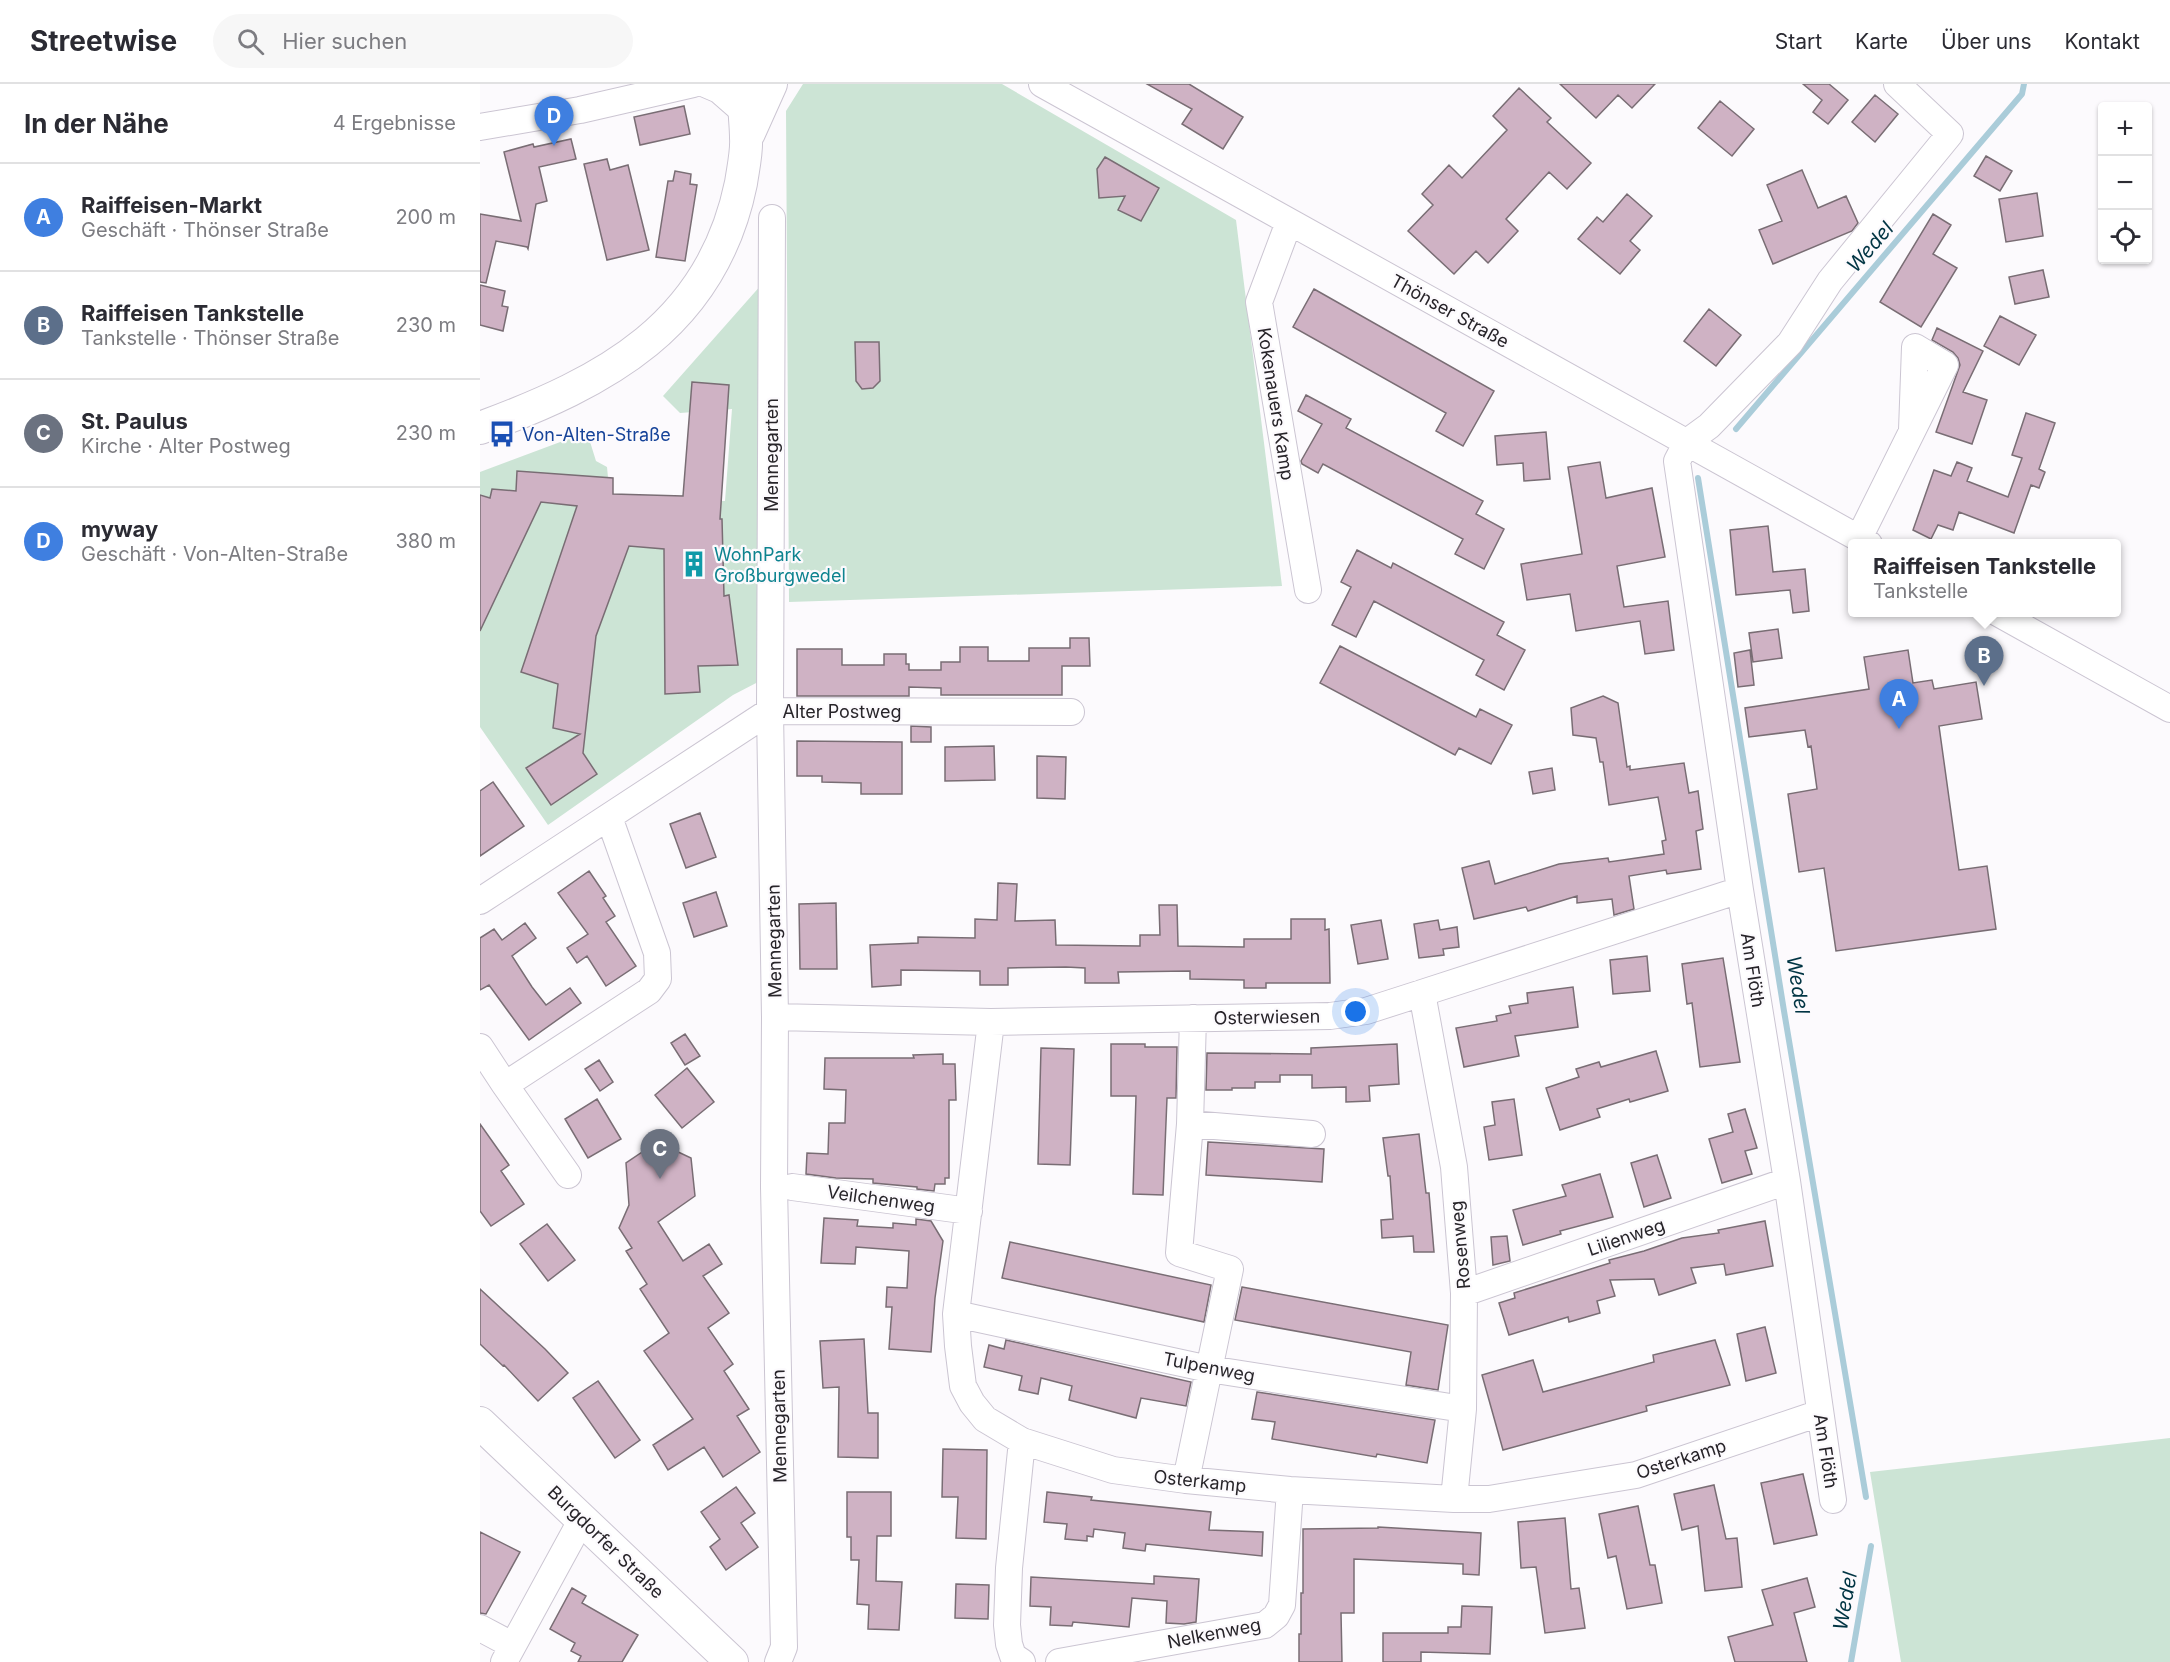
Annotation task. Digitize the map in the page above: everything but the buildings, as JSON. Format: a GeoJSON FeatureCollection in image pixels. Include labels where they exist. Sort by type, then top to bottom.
{"type":"FeatureCollection","features":[{"type":"Feature","properties":{"kind":"main road"},"geometry":{"type":"LineString","coordinates":[[480,428],[527,411],[587,383],[655,336],[686,303],[717,255],[734,213],[741,181],[745,111],[771,84]]}},
{"type":"Feature","properties":{"kind":"main road","name":"Burgdorfer Straße"},"geometry":{"type":"LineString","coordinates":[[480,1423],[732,1662]]}},
{"type":"Feature","properties":{"kind":"street"},"geometry":{"type":"LineString","coordinates":[[480,127],[579,110],[693,84]]}},
{"type":"Feature","properties":{"kind":"street"},"geometry":{"type":"LineString","coordinates":[[705,84],[719,90],[745,111]]}},
{"type":"Feature","properties":{"kind":"street","name":"Thönser Straße"},"geometry":{"type":"LineString","coordinates":[[1042,84],[1860,539]]}},
{"type":"Feature","properties":{"kind":"street"},"geometry":{"type":"LineString","coordinates":[[1687,442],[1709,426],[1791,343],[1830,281],[1950,134],[1897,84]]}},
{"type":"Feature","properties":{"kind":"street","name":"Mennegarten"},"geometry":{"type":"LineString","coordinates":[[772,218],[770,711],[775,1017],[774,1198],[784,1647],[778,1662]]}},
{"type":"Feature","properties":{"kind":"street","name":"Kokenauers Kamp"},"geometry":{"type":"LineString","coordinates":[[1289,222],[1259,302],[1308,590]]}},
{"type":"Feature","properties":{"kind":"street","name":"Thönser Straße"},"geometry":{"type":"LineString","coordinates":[[1865,539],[1912,430]]}},
{"type":"Feature","properties":{"kind":"street","name":"Am Flöth"},"geometry":{"type":"LineString","coordinates":[[1687,442],[1677,460],[1740,890],[1787,1181],[1833,1500]]}},
{"type":"Feature","properties":{"kind":"street"},"geometry":{"type":"LineString","coordinates":[[2005,617],[2170,709]]}},
{"type":"Feature","properties":{"kind":"street","name":"Alter Postweg"},"geometry":{"type":"LineString","coordinates":[[480,901],[770,711],[1071,712]]}},
{"type":"Feature","properties":{"kind":"street"},"geometry":{"type":"LineString","coordinates":[[505,1085],[649,991],[658,979],[657,953],[609,817]]}},
{"type":"Feature","properties":{"kind":"street","name":"Osterwiesen"},"geometry":{"type":"LineString","coordinates":[[775,1017],[991,1022],[1330,1016],[1366,1011],[1740,890]]}},
{"type":"Feature","properties":{"kind":"street","name":"Rosenweg"},"geometry":{"type":"LineString","coordinates":[[1422,993],[1454,1167],[1464,1293],[1463,1409],[1454,1499]]}},
{"type":"Feature","properties":{"kind":"street"},"geometry":{"type":"LineString","coordinates":[[1186,1480],[1230,1269],[1179,1253],[1190,1124],[1193,1018]]}},
{"type":"Feature","properties":{"kind":"street","name":"Osterkamp"},"geometry":{"type":"LineString","coordinates":[[991,1022],[956,1314],[963,1386],[972,1403],[985,1419],[1022,1441],[1113,1470],[1186,1480],[1290,1490],[1489,1499],[1636,1475],[1820,1413]]}},
{"type":"Feature","properties":{"kind":"street"},"geometry":{"type":"LineString","coordinates":[[480,1047],[568,1175]]}},
{"type":"Feature","properties":{"kind":"street"},"geometry":{"type":"LineString","coordinates":[[1190,1124],[1312,1134]]}},
{"type":"Feature","properties":{"kind":"street","name":"Lilienweg"},"geometry":{"type":"LineString","coordinates":[[1464,1293],[1787,1181]]}},
{"type":"Feature","properties":{"kind":"street","name":"Veilchenweg"},"geometry":{"type":"LineString","coordinates":[[792,1187],[969,1211]]}},
{"type":"Feature","properties":{"kind":"street","name":"Tulpenweg"},"geometry":{"type":"LineString","coordinates":[[956,1314],[1209,1369],[1463,1409]]}},
{"type":"Feature","properties":{"kind":"street"},"geometry":{"type":"LineString","coordinates":[[1022,1441],[1009,1568],[1007,1625],[1013,1656],[1022,1662]]}},
{"type":"Feature","properties":{"kind":"street","name":"Nelkenweg"},"geometry":{"type":"LineString","coordinates":[[1059,1662],[1265,1625],[1276,1616],[1282,1605],[1290,1490]]}},
{"type":"Feature","properties":{"kind":"street"},"geometry":{"type":"LineString","coordinates":[[480,1628],[508,1654],[582,1519]]}},
{"type":"Feature","properties":{"kind":"green space"},"geometry":{"type":"Polygon","coordinates":[[[803,84],[1002,84],[1236,220],[1282,586],[789,602],[786,111],[803,84]]]}},
{"type":"Feature","properties":{"kind":"green space"},"geometry":{"type":"Polygon","coordinates":[[[762,284],[760,681],[733,695],[548,825],[480,727],[480,472],[587,432],[596,461],[607,467],[610,498],[725,501],[732,409],[680,413],[663,396],[762,284]]]}},
{"type":"Feature","properties":{"kind":"green space"},"geometry":{"type":"Polygon","coordinates":[[[2170,1438],[2170,1662],[1901,1662],[1870,1472],[2170,1438]]]}},
{"type":"Feature","properties":{"kind":"waterway","name":"Wedel"},"geometry":{"type":"LineString","coordinates":[[1736,429],[2022,94],[2024,84]]}},
{"type":"Feature","properties":{"kind":"waterway","name":"Wedel"},"geometry":{"type":"LineString","coordinates":[[1698,478],[1784,1011],[1866,1497]]}},
{"type":"Feature","properties":{"kind":"waterway","name":"Wedel"},"geometry":{"type":"LineString","coordinates":[[1851,1662],[1871,1546]]}},
{"type":"Feature","properties":{"kind":"place","name":"myway"},"geometry":{"type":"Point","coordinates":[554,146]}},
{"type":"Feature","properties":{"kind":"place","name":"Von-Alten-Straße"},"geometry":{"type":"Point","coordinates":[502,434]}},
{"type":"Feature","properties":{"kind":"place","name":"WohnPark Großburgwedel"},"geometry":{"type":"Point","coordinates":[694,564]}},
{"type":"Feature","properties":{"kind":"place","name":"Raiffeisen Tankstelle"},"geometry":{"type":"Point","coordinates":[1984,686]}},
{"type":"Feature","properties":{"kind":"place","name":"Raiffeisen-Markt"},"geometry":{"type":"Point","coordinates":[1899,729]}},
{"type":"Feature","properties":{"kind":"place","name":"St. Paulus"},"geometry":{"type":"Point","coordinates":[660,1179]}}]}
